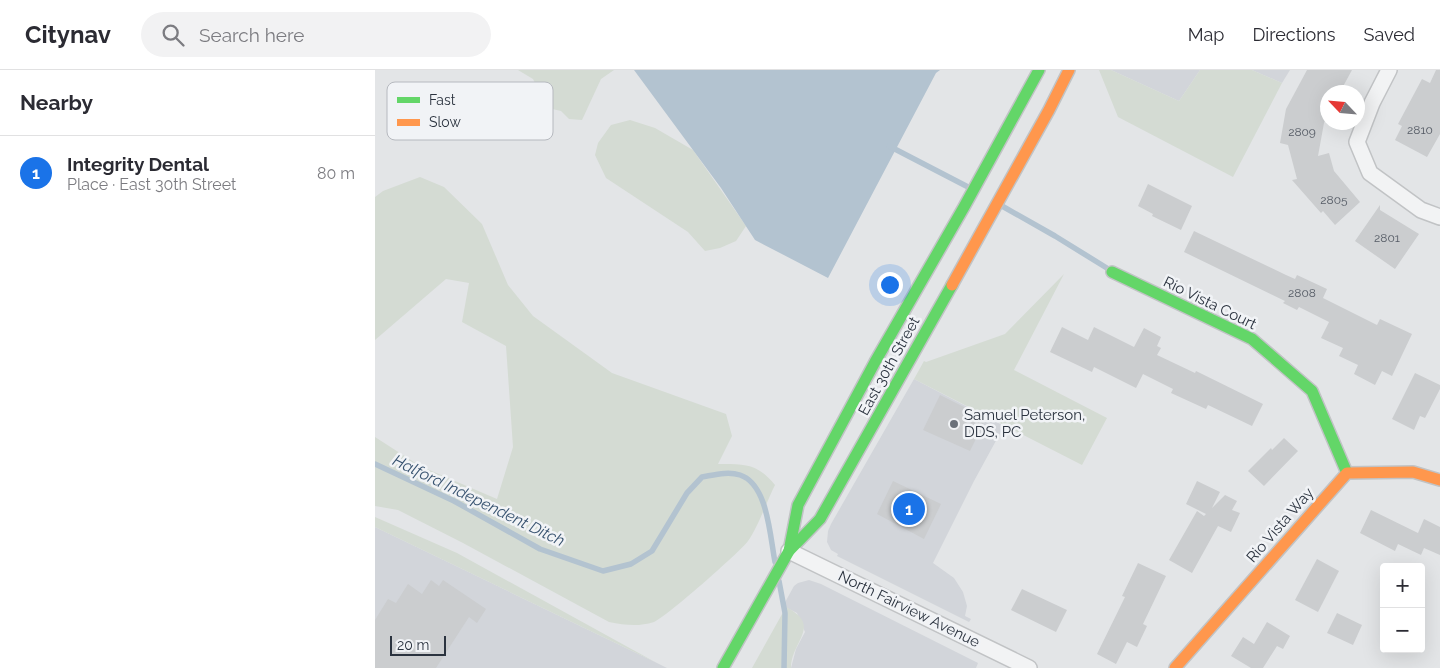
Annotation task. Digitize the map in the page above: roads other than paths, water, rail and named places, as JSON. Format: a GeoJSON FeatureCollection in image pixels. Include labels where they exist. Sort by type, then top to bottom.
{"type":"FeatureCollection","features":[{"type":"Feature","properties":{"kind":"main road"},"geometry":{"type":"LineString","coordinates":[[789,551],[798,505],[875,362],[964,207],[1039,70]]}},
{"type":"Feature","properties":{"kind":"main road","name":"East 30th Street"},"geometry":{"type":"LineString","coordinates":[[723,668],[789,551],[820,518],[1016,171],[1069,70]]}},
{"type":"Feature","properties":{"kind":"main road","name":"Rio Vista Court"},"geometry":{"type":"LineString","coordinates":[[1112,272],[1252,339],[1312,391],[1347,473]]}},
{"type":"Feature","properties":{"kind":"main road"},"geometry":{"type":"LineString","coordinates":[[1347,473],[1413,472],[1440,480]]}},
{"type":"Feature","properties":{"kind":"main road","name":"Rio Vista Way"},"geometry":{"type":"LineString","coordinates":[[1175,668],[1347,473]]}},
{"type":"Feature","properties":{"kind":"street"},"geometry":{"type":"LineString","coordinates":[[1389,70],[1372,103],[1357,142],[1370,172],[1421,210],[1440,217]]}},
{"type":"Feature","properties":{"kind":"street","name":"North Fairview Avenue"},"geometry":{"type":"LineString","coordinates":[[789,551],[1029,668]]}},
{"type":"Feature","properties":{"kind":"water"},"geometry":{"type":"Polygon","coordinates":[[[634,70],[940,70],[936,73],[828,278],[755,240],[721,188],[634,70]]]}},
{"type":"Feature","properties":{"kind":"waterway"},"geometry":{"type":"LineString","coordinates":[[889,146],[970,188]]}},
{"type":"Feature","properties":{"kind":"waterway"},"geometry":{"type":"LineString","coordinates":[[1002,206],[1110,270]]}},
{"type":"Feature","properties":{"kind":"waterway","name":"Halford Independent Ditch"},"geometry":{"type":"LineString","coordinates":[[375,464],[454,501],[540,549],[603,571],[631,564],[652,551],[687,493],[702,477],[731,473],[740,475],[749,480],[757,489],[762,500],[769,526],[775,562]]}},
{"type":"Feature","properties":{"kind":"waterway","name":"Halford Independent Ditch"},"geometry":{"type":"LineString","coordinates":[[779,581],[785,613],[784,668]]}},
{"type":"Feature","properties":{"kind":"place","name":"Samuel Peterson, DDS, PC"},"geometry":{"type":"Point","coordinates":[954,424]}},
{"type":"Feature","properties":{"kind":"place","name":"Integrity Dental"},"geometry":{"type":"Point","coordinates":[909,509]}}]}
